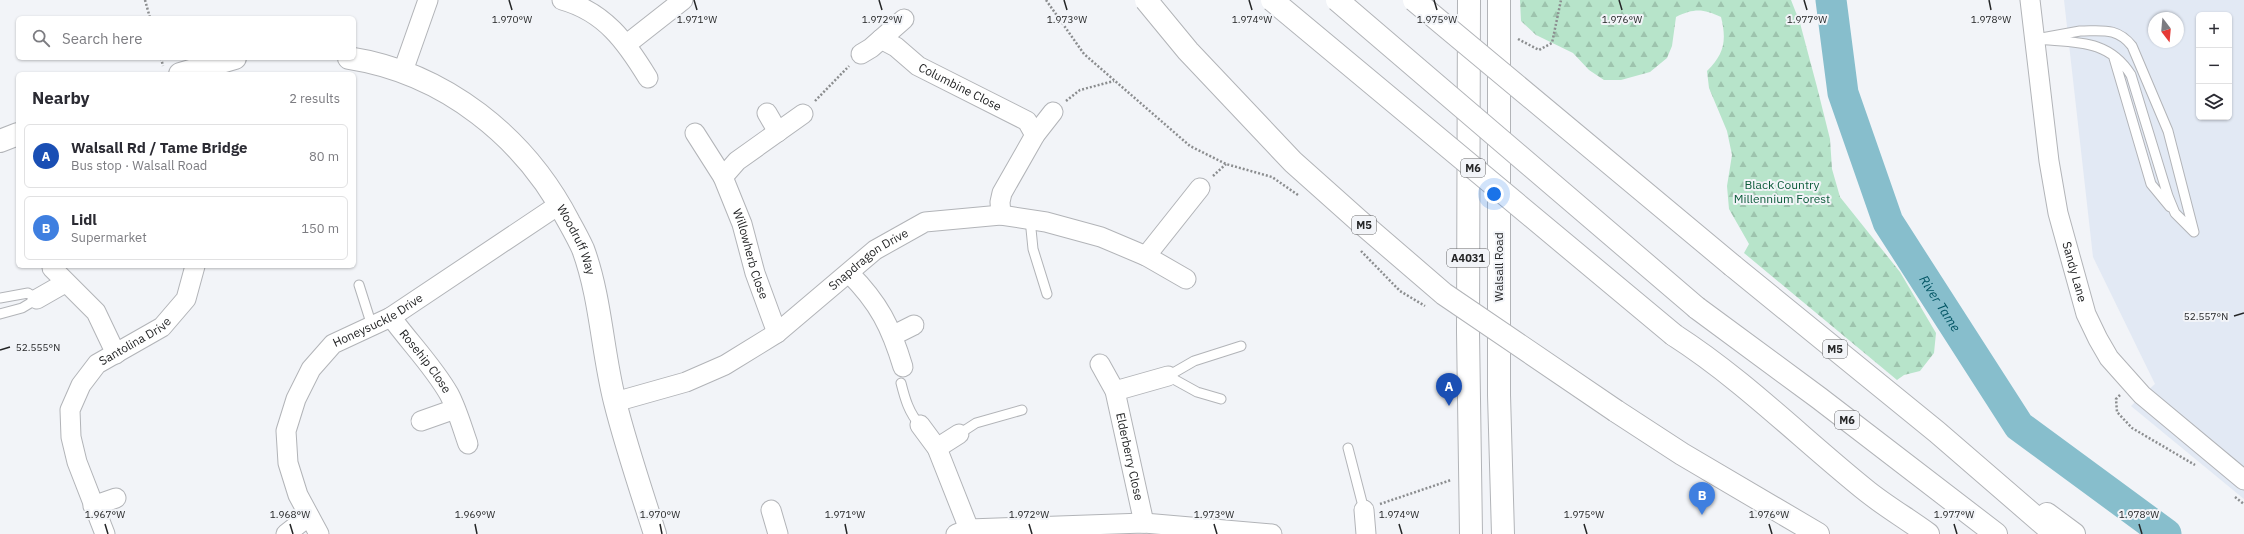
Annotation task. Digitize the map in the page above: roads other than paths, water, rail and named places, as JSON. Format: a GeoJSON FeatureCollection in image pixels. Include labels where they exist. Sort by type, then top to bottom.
{"type":"FeatureCollection","features":[{"type":"Feature","properties":{"kind":"main road","name":"M5"},"geometry":{"type":"LineString","coordinates":[[1146,0],[1188,51],[1293,162],[1444,294],[1616,412],[1682,454],[1818,534]]}},
{"type":"Feature","properties":{"kind":"main road","name":"M6"},"geometry":{"type":"LineString","coordinates":[[1272,0],[1674,335],[1706,356],[1735,379],[1869,493],[1928,534]]}},
{"type":"Feature","properties":{"kind":"main road","name":"M6"},"geometry":{"type":"LineString","coordinates":[[1337,0],[1697,308],[1819,398],[1996,534]]}},
{"type":"Feature","properties":{"kind":"main road","name":"M5"},"geometry":{"type":"LineString","coordinates":[[1414,0],[1733,266],[1937,432],[2055,534]]}},
{"type":"Feature","properties":{"kind":"main road","name":"A4031"},"geometry":{"type":"LineString","coordinates":[[1469,0],[1468,332],[1471,534]]}},
{"type":"Feature","properties":{"kind":"main road","name":"Walsall Road"},"geometry":{"type":"LineString","coordinates":[[1499,0],[1499,395],[1503,534]]}},
{"type":"Feature","properties":{"kind":"main road","name":"Woodruff Way"},"geometry":{"type":"LineString","coordinates":[[356,59],[370,61],[403,71],[441,90],[470,108],[510,139],[542,177],[560,204],[583,248],[594,285],[615,402],[655,534]]}},
{"type":"Feature","properties":{"kind":"main road"},"geometry":{"type":"LineString","coordinates":[[188,72],[228,60]]}},
{"type":"Feature","properties":{"kind":"main road"},"geometry":{"type":"LineString","coordinates":[[0,141],[16,135]]}},
{"type":"Feature","properties":{"kind":"main road","name":"M5"},"geometry":{"type":"LineString","coordinates":[[1937,432],[2074,534]]}},
{"type":"Feature","properties":{"kind":"street"},"geometry":{"type":"LineString","coordinates":[[403,71],[428,0]]}},
{"type":"Feature","properties":{"kind":"street"},"geometry":{"type":"LineString","coordinates":[[562,0],[580,5],[605,22],[627,44],[648,78]]}},
{"type":"Feature","properties":{"kind":"street"},"geometry":{"type":"LineString","coordinates":[[627,44],[684,0]]}},
{"type":"Feature","properties":{"kind":"street","name":"Sandy Lane"},"geometry":{"type":"LineString","coordinates":[[2030,0],[2036,39],[2049,161],[2058,213],[2082,299],[2098,339],[2109,358],[2132,383],[2238,487]]}},
{"type":"Feature","properties":{"kind":"street"},"geometry":{"type":"LineString","coordinates":[[861,54],[904,19]]}},
{"type":"Feature","properties":{"kind":"street","name":"Columbine Close"},"geometry":{"type":"LineString","coordinates":[[881,39],[896,47],[918,66],[1027,121],[1035,135]]}},
{"type":"Feature","properties":{"kind":"street"},"geometry":{"type":"LineString","coordinates":[[1001,215],[1000,202],[1002,193],[1035,135],[1053,112]]}},
{"type":"Feature","properties":{"kind":"street"},"geometry":{"type":"LineString","coordinates":[[766,113],[778,132]]}},
{"type":"Feature","properties":{"kind":"street"},"geometry":{"type":"LineString","coordinates":[[723,176],[737,161],[803,114]]}},
{"type":"Feature","properties":{"kind":"street","name":"Willowherb Close"},"geometry":{"type":"LineString","coordinates":[[695,133],[723,176],[742,224],[755,273],[777,333]]}},
{"type":"Feature","properties":{"kind":"street"},"geometry":{"type":"LineString","coordinates":[[1146,256],[1200,188]]}},
{"type":"Feature","properties":{"kind":"street","name":"Honeysuckle Drive"},"geometry":{"type":"LineString","coordinates":[[319,534],[298,495],[288,462],[286,431],[296,399],[311,369],[333,344],[391,317],[560,204]]}},
{"type":"Feature","properties":{"kind":"street","name":"Snapdragon Drive"},"geometry":{"type":"LineString","coordinates":[[615,402],[686,382],[725,365],[777,333],[875,250],[925,222],[1001,215],[1030,219],[1101,237],[1146,256],[1186,279]]}},
{"type":"Feature","properties":{"kind":"street"},"geometry":{"type":"LineString","coordinates":[[52,268],[65,283],[96,312],[116,354]]}},
{"type":"Feature","properties":{"kind":"street","name":"Santolina Drive"},"geometry":{"type":"LineString","coordinates":[[105,534],[93,506],[76,455],[72,437],[70,410],[81,385],[97,364],[162,327],[186,299],[195,268]]}},
{"type":"Feature","properties":{"kind":"street"},"geometry":{"type":"LineString","coordinates":[[849,273],[867,291],[894,335],[902,375]]}},
{"type":"Feature","properties":{"kind":"street"},"geometry":{"type":"LineString","coordinates":[[37,299],[65,283]]}},
{"type":"Feature","properties":{"kind":"street","name":"Rosehip Close"},"geometry":{"type":"LineString","coordinates":[[391,317],[413,347],[432,368],[450,395],[468,444]]}},
{"type":"Feature","properties":{"kind":"street"},"geometry":{"type":"LineString","coordinates":[[894,335],[914,325]]}},
{"type":"Feature","properties":{"kind":"street","name":"Elderberry Close"},"geometry":{"type":"LineString","coordinates":[[1100,364],[1115,391],[1144,523]]}},
{"type":"Feature","properties":{"kind":"street"},"geometry":{"type":"LineString","coordinates":[[1115,391],[1168,376]]}},
{"type":"Feature","properties":{"kind":"street","name":"Rosehip Close"},"geometry":{"type":"LineString","coordinates":[[421,421],[455,409]]}},
{"type":"Feature","properties":{"kind":"street"},"geometry":{"type":"LineString","coordinates":[[920,425],[937,448],[962,532],[1039,530],[1144,523],[1212,531],[1272,534]]}},
{"type":"Feature","properties":{"kind":"street"},"geometry":{"type":"LineString","coordinates":[[937,448],[959,434]]}},
{"type":"Feature","properties":{"kind":"street"},"geometry":{"type":"LineString","coordinates":[[93,506],[116,498]]}},
{"type":"Feature","properties":{"kind":"street"},"geometry":{"type":"LineString","coordinates":[[771,510],[778,534]]}},
{"type":"Feature","properties":{"kind":"street"},"geometry":{"type":"LineString","coordinates":[[1362,534],[1366,534],[1364,510]]}},
{"type":"Feature","properties":{"kind":"street"},"geometry":{"type":"LineString","coordinates":[[286,534],[309,516]]}},
{"type":"Feature","properties":{"kind":"lane"},"geometry":{"type":"LineString","coordinates":[[2080,31],[2111,31],[2125,37],[2138,58],[2168,131],[2194,232],[2175,213],[2151,184],[2117,63],[2113,56],[2096,45],[2083,42],[2036,39],[2080,31]]}},
{"type":"Feature","properties":{"kind":"lane"},"geometry":{"type":"LineString","coordinates":[[1030,219],[1033,249],[1047,294]]}},
{"type":"Feature","properties":{"kind":"lane"},"geometry":{"type":"LineString","coordinates":[[359,286],[372,326]]}},
{"type":"Feature","properties":{"kind":"lane"},"geometry":{"type":"LineString","coordinates":[[0,298],[28,293],[37,299],[22,308],[0,314]]}},
{"type":"Feature","properties":{"kind":"lane"},"geometry":{"type":"LineString","coordinates":[[1168,376],[1194,361],[1241,346]]}},
{"type":"Feature","properties":{"kind":"lane"},"geometry":{"type":"LineString","coordinates":[[902,375],[906,403],[913,417],[920,425]]}},
{"type":"Feature","properties":{"kind":"lane"},"geometry":{"type":"LineString","coordinates":[[1168,376],[1198,392],[1221,399]]}},
{"type":"Feature","properties":{"kind":"lane"},"geometry":{"type":"LineString","coordinates":[[959,434],[976,423],[1022,410]]}},
{"type":"Feature","properties":{"kind":"lane"},"geometry":{"type":"LineString","coordinates":[[1348,448],[1364,510]]}},
{"type":"Feature","properties":{"kind":"waterway","name":"River Tame"},"geometry":{"type":"LineString","coordinates":[[1831,0],[1843,93],[1888,222],[2019,426],[2166,534]]}},
{"type":"Feature","properties":{"kind":"place","name":"Walsall Rd / Tame Bridge"},"geometry":{"type":"Point","coordinates":[1449,406]}},
{"type":"Feature","properties":{"kind":"place","name":"Lidl"},"geometry":{"type":"Point","coordinates":[1702,515]}},
{"type":"Feature","properties":{"kind":"park label","name":"Black Country Millennium Forest"},"geometry":{"type":"Point","coordinates":[1782,192]}}]}
